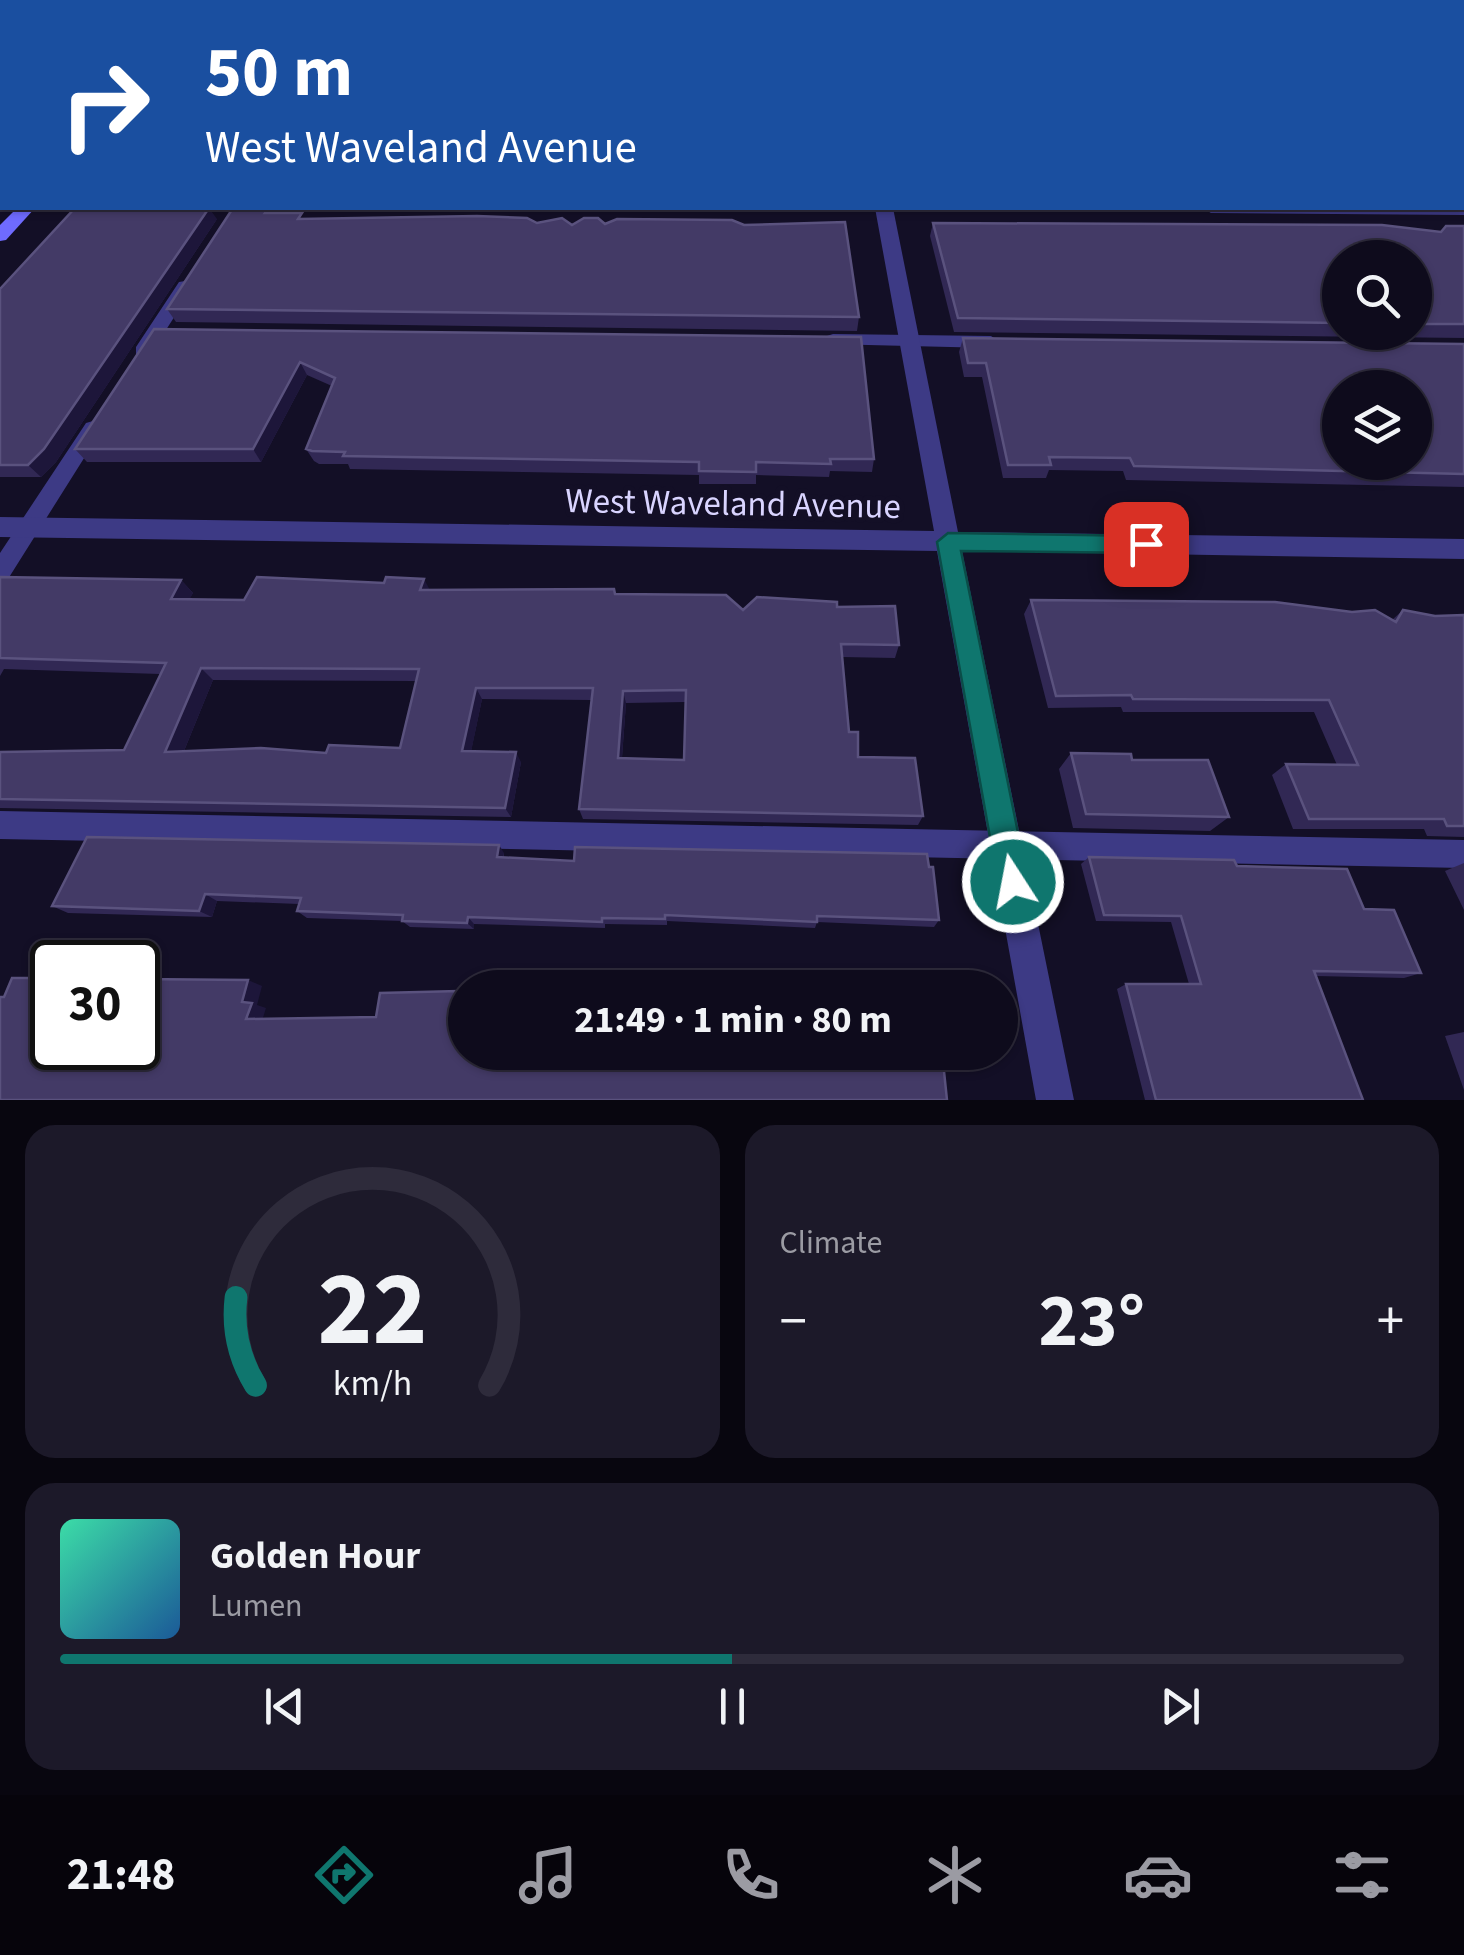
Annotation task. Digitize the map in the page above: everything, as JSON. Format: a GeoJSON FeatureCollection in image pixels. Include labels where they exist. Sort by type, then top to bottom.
{"type":"FeatureCollection","features":[{"type":"Feature","properties":{"kind":"street"},"geometry":{"type":"LineString","coordinates":[[0,236],[24,210]]}},
{"type":"Feature","properties":{"kind":"street"},"geometry":{"type":"LineString","coordinates":[[884,210],[1055,1100]]}},
{"type":"Feature","properties":{"kind":"street","name":"West Waveland Avenue"},"geometry":{"type":"LineString","coordinates":[[0,527],[1464,549]]}},
{"type":"Feature","properties":{"kind":"lane"},"geometry":{"type":"LineString","coordinates":[[134,364],[166,332],[196,270]]}},
{"type":"Feature","properties":{"kind":"lane"},"geometry":{"type":"LineString","coordinates":[[810,340],[1009,342]]}},
{"type":"Feature","properties":{"kind":"lane"},"geometry":{"type":"LineString","coordinates":[[0,572],[103,413]]}},
{"type":"Feature","properties":{"kind":"lane"},"geometry":{"type":"LineString","coordinates":[[0,825],[1464,854]]}},
{"type":"Feature","properties":{"kind":"building"},"geometry":{"type":"Polygon","coordinates":[[[73,210],[208,210],[44,449],[28,465],[0,465],[0,289],[73,210]]]}},
{"type":"Feature","properties":{"kind":"building"},"geometry":{"type":"Polygon","coordinates":[[[232,210],[267,210],[265,213],[302,213],[298,219],[477,216],[527,218],[537,223],[562,218],[572,225],[584,218],[598,218],[605,224],[617,219],[732,220],[744,225],[845,222],[859,317],[167,309],[232,210]]]}},
{"type":"Feature","properties":{"kind":"building"},"geometry":{"type":"Polygon","coordinates":[[[933,223],[1382,225],[1441,232],[1446,226],[1464,226],[1464,324],[1432,324],[1432,240],[1322,240],[1322,323],[958,318],[933,223]]]}},
{"type":"Feature","properties":{"kind":"building"},"geometry":{"type":"Polygon","coordinates":[[[154,329],[861,337],[874,459],[830,459],[831,464],[756,462],[756,472],[699,471],[699,462],[343,456],[345,452],[312,451],[306,449],[335,378],[300,362],[253,449],[75,449],[154,329]]]}},
{"type":"Feature","properties":{"kind":"building"},"geometry":{"type":"Polygon","coordinates":[[[963,338],[1322,342],[1322,350],[1432,350],[1432,344],[1464,344],[1464,474],[1432,473],[1432,370],[1322,370],[1322,471],[1134,466],[1130,458],[1049,457],[1051,465],[1008,465],[986,363],[968,363],[963,338]]]}},
{"type":"Feature","properties":{"kind":"building"},"geometry":{"type":"Polygon","coordinates":[[[0,577],[181,580],[171,599],[244,600],[257,577],[384,583],[386,577],[424,579],[420,590],[614,589],[615,594],[726,595],[743,610],[757,597],[837,602],[837,607],[895,606],[899,645],[841,644],[849,732],[858,732],[858,757],[915,758],[923,816],[579,809],[593,688],[476,688],[462,751],[516,752],[505,808],[0,799],[0,752],[124,750],[166,663],[0,658],[0,577]],[[201,668],[165,752],[261,748],[326,753],[329,745],[400,748],[419,669],[201,668]],[[686,690],[623,691],[618,758],[684,760],[686,690]]]}},
{"type":"Feature","properties":{"kind":"building"},"geometry":{"type":"Polygon","coordinates":[[[1031,600],[1275,602],[1352,612],[1375,610],[1396,622],[1403,610],[1435,616],[1464,615],[1464,826],[1447,826],[1444,819],[1309,819],[1286,764],[1358,765],[1329,700],[1056,696],[1031,600]]]}},
{"type":"Feature","properties":{"kind":"building"},"geometry":{"type":"Polygon","coordinates":[[[1071,753],[1131,754],[1132,760],[1208,760],[1229,817],[1086,814],[1071,753]]]}},
{"type":"Feature","properties":{"kind":"building"},"geometry":{"type":"Polygon","coordinates":[[[87,837],[499,845],[497,857],[574,861],[575,847],[927,854],[929,867],[933,867],[939,920],[817,916],[817,922],[665,915],[665,919],[602,918],[602,922],[468,917],[467,923],[402,921],[403,915],[297,911],[301,898],[205,894],[199,911],[52,906],[87,837]]]}},
{"type":"Feature","properties":{"kind":"building"},"geometry":{"type":"Polygon","coordinates":[[[1089,857],[1234,860],[1237,866],[1347,869],[1364,909],[1394,910],[1421,973],[1314,971],[1363,1100],[1156,1100],[1126,984],[1201,984],[1181,916],[1104,915],[1089,857]]]}},
{"type":"Feature","properties":{"kind":"building"},"geometry":{"type":"Polygon","coordinates":[[[12,978],[30,978],[30,1070],[160,1070],[160,979],[248,980],[242,1002],[252,1003],[246,1019],[376,1017],[380,993],[448,991],[448,1070],[944,1070],[947,1100],[0,1100],[0,997],[4,997],[12,978]]]}},
{"type":"Feature","properties":{"kind":"route"},"geometry":{"type":"LineString","coordinates":[[1013,882],[948,542],[1146,544]]}}]}
